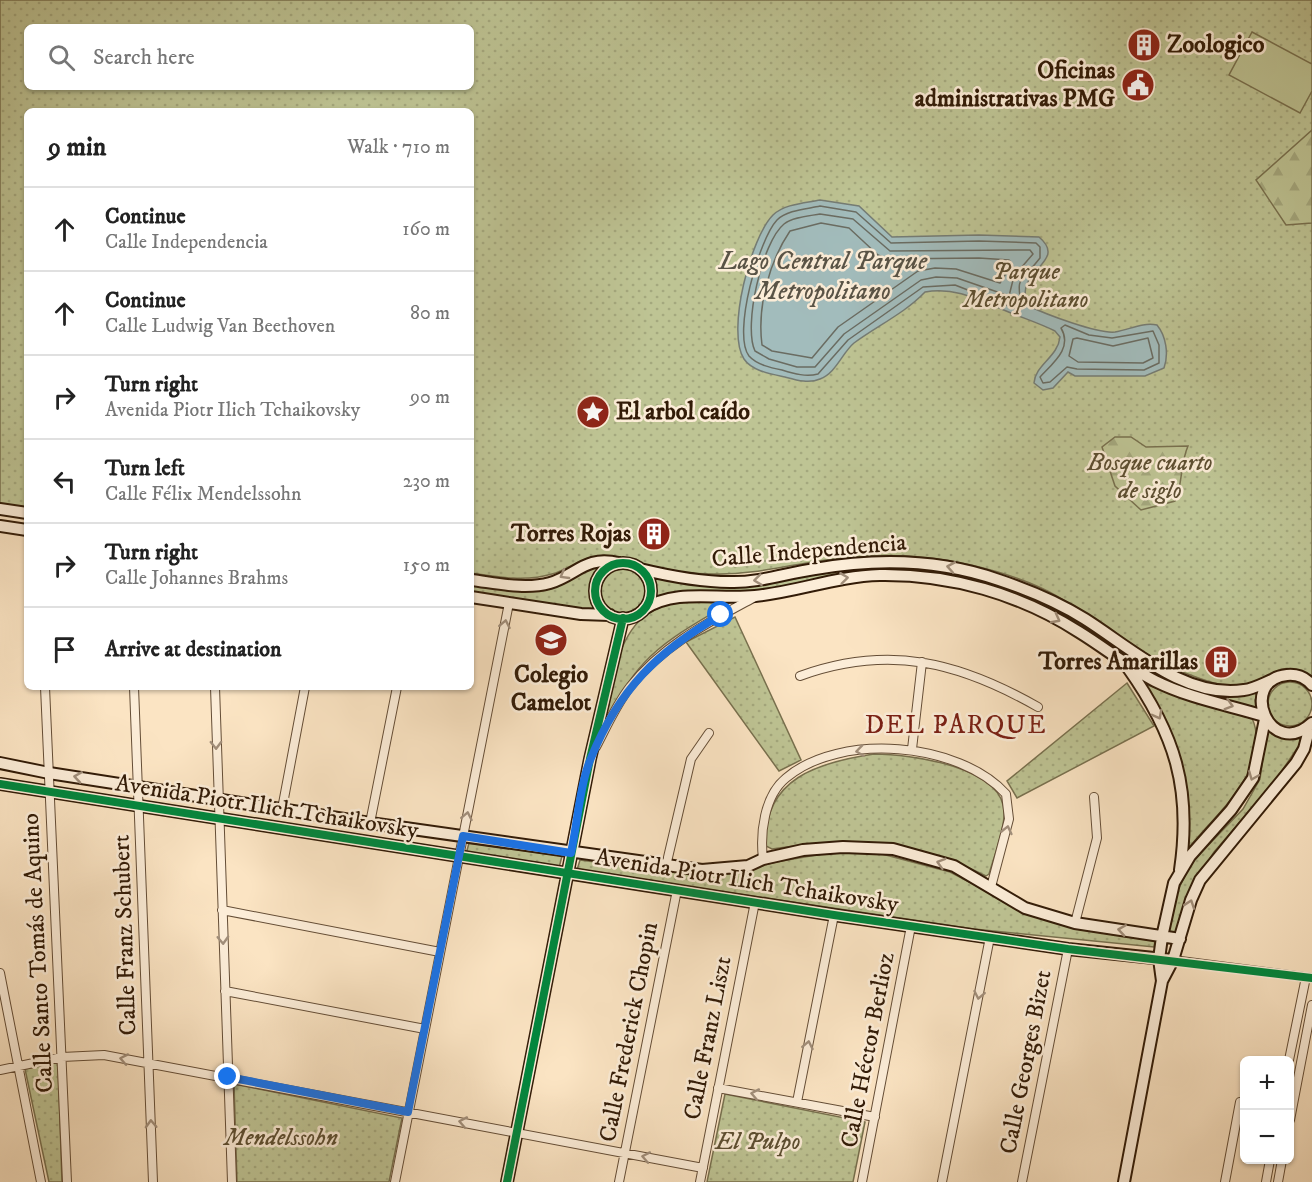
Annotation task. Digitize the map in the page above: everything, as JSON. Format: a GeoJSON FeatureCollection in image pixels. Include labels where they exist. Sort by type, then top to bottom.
{"type":"FeatureCollection","features":[{"type":"Feature","properties":{"kind":"street"},"geometry":{"type":"LineString","coordinates":[[0,509],[24,513]]}},
{"type":"Feature","properties":{"kind":"street"},"geometry":{"type":"LineString","coordinates":[[0,526],[24,530]]}},
{"type":"Feature","properties":{"kind":"street"},"geometry":{"type":"LineString","coordinates":[[474,580],[508,585],[550,583],[593,562],[619,563],[640,569],[650,585],[649,598],[644,609],[634,616],[623,618],[474,597]]}},
{"type":"Feature","properties":{"kind":"street","name":"Calle Independencia"},"geometry":{"type":"LineString","coordinates":[[640,569],[692,580],[730,582],[770,579],[845,564],[900,562],[952,567],[1007,583],[1068,609],[1126,649],[1185,681],[1233,691],[1252,688],[1291,674],[1300,676],[1312,685]]}},
{"type":"Feature","properties":{"kind":"street"},"geometry":{"type":"LineString","coordinates":[[610,615],[597,600],[595,586],[601,573],[619,563]]}},
{"type":"Feature","properties":{"kind":"street","name":"Calle Independencia"},"geometry":{"type":"LineString","coordinates":[[644,609],[670,597],[756,596],[836,579],[881,575],[939,579],[1003,594],[1054,617],[1126,666],[1175,689],[1264,718],[1278,730],[1294,733],[1311,724]]}},
{"type":"Feature","properties":{"kind":"street"},"geometry":{"type":"LineString","coordinates":[[1003,594],[1007,583]]}},
{"type":"Feature","properties":{"kind":"street","name":"Calle Independencia"},"geometry":{"type":"LineString","coordinates":[[590,759],[629,689],[658,657],[687,634],[756,596]]}},
{"type":"Feature","properties":{"kind":"street"},"geometry":{"type":"LineString","coordinates":[[395,1182],[509,603]]}},
{"type":"Feature","properties":{"kind":"street"},"geometry":{"type":"LineString","coordinates":[[507,1182],[590,759],[623,618]]}},
{"type":"Feature","properties":{"kind":"street"},"geometry":{"type":"LineString","coordinates":[[800,676],[858,661],[922,663],[966,672],[996,683],[1038,708]]}},
{"type":"Feature","properties":{"kind":"street"},"geometry":{"type":"LineString","coordinates":[[912,749],[922,663]]}},
{"type":"Feature","properties":{"kind":"street"},"geometry":{"type":"LineString","coordinates":[[1126,666],[1158,714],[1177,762],[1185,813],[1179,873],[1171,894],[1162,936],[1159,959],[1162,981]]}},
{"type":"Feature","properties":{"kind":"street"},"geometry":{"type":"LineString","coordinates":[[1179,873],[1231,810],[1253,778],[1264,718],[1262,696],[1274,679]]}},
{"type":"Feature","properties":{"kind":"street","name":"Calle Santo Tomás de Aquino"},"geometry":{"type":"LineString","coordinates":[[45,690],[67,1182]]}},
{"type":"Feature","properties":{"kind":"street","name":"Calle Franz Schubert"},"geometry":{"type":"LineString","coordinates":[[134,690],[153,1182]]}},
{"type":"Feature","properties":{"kind":"street"},"geometry":{"type":"LineString","coordinates":[[215,690],[232,1182]]}},
{"type":"Feature","properties":{"kind":"street"},"geometry":{"type":"LineString","coordinates":[[282,809],[304,690]]}},
{"type":"Feature","properties":{"kind":"street"},"geometry":{"type":"LineString","coordinates":[[370,823],[396,690]]}},
{"type":"Feature","properties":{"kind":"street"},"geometry":{"type":"LineString","coordinates":[[1124,1182],[1162,981],[1173,960],[1200,880],[1296,763],[1304,749],[1311,724]]}},
{"type":"Feature","properties":{"kind":"street"},"geometry":{"type":"LineString","coordinates":[[666,866],[691,759],[709,733]]}},
{"type":"Feature","properties":{"kind":"street"},"geometry":{"type":"LineString","coordinates":[[763,859],[761,845],[768,807],[784,779],[797,770],[833,756],[872,749],[912,749],[976,771],[1006,794],[1009,819],[991,887]]}},
{"type":"Feature","properties":{"kind":"street","name":"Avenida Piotr Ilich Tchaikovsky"},"geometry":{"type":"LineString","coordinates":[[0,763],[49,773],[370,823],[666,866],[723,870],[747,866],[763,859],[803,850],[843,847],[892,849],[954,866],[1025,908],[1074,923],[1180,939]]}},
{"type":"Feature","properties":{"kind":"street","name":"Avenida Piotr Ilich Tchaikovsky"},"geometry":{"type":"LineString","coordinates":[[0,784],[834,915],[1068,949],[1309,977]]}},
{"type":"Feature","properties":{"kind":"street"},"geometry":{"type":"LineString","coordinates":[[1074,923],[1096,837],[1095,797]]}},
{"type":"Feature","properties":{"kind":"street","name":"Calle Frederick Chopin"},"geometry":{"type":"LineString","coordinates":[[620,1182],[677,890]]}},
{"type":"Feature","properties":{"kind":"street","name":"Calle Franz Liszt"},"geometry":{"type":"LineString","coordinates":[[700,1182],[755,902]]}},
{"type":"Feature","properties":{"kind":"street"},"geometry":{"type":"LineString","coordinates":[[222,910],[440,952]]}},
{"type":"Feature","properties":{"kind":"street"},"geometry":{"type":"LineString","coordinates":[[797,1102],[834,915]]}},
{"type":"Feature","properties":{"kind":"street","name":"Calle Héctor Berlioz"},"geometry":{"type":"LineString","coordinates":[[862,1182],[911,926]]}},
{"type":"Feature","properties":{"kind":"street"},"geometry":{"type":"LineString","coordinates":[[942,1182],[990,937]]}},
{"type":"Feature","properties":{"kind":"street","name":"Calle Georges Bizet"},"geometry":{"type":"LineString","coordinates":[[1022,1182],[1068,949]]}},
{"type":"Feature","properties":{"kind":"street"},"geometry":{"type":"LineString","coordinates":[[0,973],[41,1182]]}},
{"type":"Feature","properties":{"kind":"street"},"geometry":{"type":"LineString","coordinates":[[1290,1056],[1309,977]]}},
{"type":"Feature","properties":{"kind":"street"},"geometry":{"type":"LineString","coordinates":[[225,991],[425,1029]]}},
{"type":"Feature","properties":{"kind":"street"},"geometry":{"type":"LineString","coordinates":[[1292,1110],[1312,1005]]}},
{"type":"Feature","properties":{"kind":"street"},"geometry":{"type":"LineString","coordinates":[[0,1070],[62,1058],[104,1055],[703,1168]]}},
{"type":"Feature","properties":{"kind":"street"},"geometry":{"type":"LineString","coordinates":[[718,1088],[875,1116]]}},
{"type":"Feature","properties":{"kind":"street"},"geometry":{"type":"LineString","coordinates":[[1225,1182],[1240,1102]]}},
{"type":"Feature","properties":{"kind":"street"},"geometry":{"type":"LineString","coordinates":[[1266,1182],[1269,1164]]}},
{"type":"Feature","properties":{"kind":"street"},"geometry":{"type":"LineString","coordinates":[[1278,1182],[1281,1164]]}},
{"type":"Feature","properties":{"kind":"green space","name":"Parque Metropolitano"},"geometry":{"type":"Polygon","coordinates":[[[0,0],[1312,0],[1312,679],[1301,672],[1284,669],[1256,682],[1239,686],[1206,680],[1157,660],[1050,592],[1017,578],[953,561],[899,556],[862,556],[757,571],[714,574],[677,572],[625,559],[602,556],[589,558],[557,572],[532,578],[474,573],[474,108],[24,108],[24,508],[0,505],[0,0]]]}},
{"type":"Feature","properties":{"kind":"green space"},"geometry":{"type":"Polygon","coordinates":[[[1252,32],[1312,64],[1312,91],[1300,113],[1229,75],[1252,32]]]}},
{"type":"Feature","properties":{"kind":"green space"},"geometry":{"type":"Polygon","coordinates":[[[1312,130],[1312,223],[1286,225],[1256,180],[1312,130]]]}},
{"type":"Feature","properties":{"kind":"green space","name":"Bosque cuarto de siglo"},"geometry":{"type":"Polygon","coordinates":[[[1115,437],[1131,437],[1146,447],[1188,446],[1175,501],[1141,510],[1115,486],[1102,447],[1115,437]]]}},
{"type":"Feature","properties":{"kind":"green space"},"geometry":{"type":"Polygon","coordinates":[[[880,564],[931,566],[1004,583],[1001,592],[882,573],[756,593],[671,593],[653,601],[656,588],[651,575],[728,584],[880,564]]]}},
{"type":"Feature","properties":{"kind":"green space"},"geometry":{"type":"Polygon","coordinates":[[[602,566],[593,583],[591,600],[601,611],[474,593],[474,584],[543,588],[583,568],[602,566]]]}},
{"type":"Feature","properties":{"kind":"green space"},"geometry":{"type":"Polygon","coordinates":[[[623,569],[639,575],[645,591],[639,607],[623,613],[607,607],[601,591],[607,575],[623,569]]]}},
{"type":"Feature","properties":{"kind":"green space"},"geometry":{"type":"Polygon","coordinates":[[[1010,589],[1057,609],[1209,691],[1242,696],[1260,690],[1255,700],[1256,708],[1159,681],[1008,593],[1010,589]]]}},
{"type":"Feature","properties":{"kind":"green space"},"geometry":{"type":"Polygon","coordinates":[[[675,601],[731,602],[685,630],[653,654],[631,678],[601,730],[614,671],[625,642],[642,618],[675,601]]]}},
{"type":"Feature","properties":{"kind":"green space"},"geometry":{"type":"Polygon","coordinates":[[[735,617],[801,760],[779,771],[686,642],[735,617]]]}},
{"type":"Feature","properties":{"kind":"green space"},"geometry":{"type":"Polygon","coordinates":[[[1290,682],[1306,688],[1312,704],[1306,720],[1290,726],[1274,720],[1268,704],[1274,688],[1290,682]]]}},
{"type":"Feature","properties":{"kind":"green space"},"geometry":{"type":"Polygon","coordinates":[[[1127,683],[1154,726],[1017,798],[1007,781],[1127,683]]]}},
{"type":"Feature","properties":{"kind":"green space"},"geometry":{"type":"Polygon","coordinates":[[[1144,684],[1252,718],[1257,737],[1255,755],[1238,790],[1187,850],[1187,802],[1184,782],[1172,745],[1144,684]]]}},
{"type":"Feature","properties":{"kind":"green space"},"geometry":{"type":"Polygon","coordinates":[[[1267,729],[1280,736],[1306,735],[1273,784],[1214,852],[1188,893],[1178,935],[1167,934],[1178,890],[1192,862],[1243,809],[1260,779],[1267,729]]]}},
{"type":"Feature","properties":{"kind":"green space"},"geometry":{"type":"Polygon","coordinates":[[[874,754],[931,760],[974,774],[990,785],[1001,799],[1004,816],[989,874],[986,876],[958,863],[906,847],[856,842],[772,849],[766,846],[767,823],[774,804],[784,789],[815,769],[834,762],[874,754]]]}},
{"type":"Feature","properties":{"kind":"green space"},"geometry":{"type":"Polygon","coordinates":[[[469,843],[562,856],[559,868],[466,854],[469,843]]]}},
{"type":"Feature","properties":{"kind":"green space"},"geometry":{"type":"Polygon","coordinates":[[[852,852],[882,854],[950,872],[1039,918],[1077,929],[1155,941],[1154,947],[974,929],[577,870],[580,860],[670,872],[732,874],[776,862],[822,854],[852,852]]]}},
{"type":"Feature","properties":{"kind":"green space"},"geometry":{"type":"Polygon","coordinates":[[[58,1062],[62,1182],[49,1182],[25,1069],[58,1062]]]}},
{"type":"Feature","properties":{"kind":"green space","name":"Mendelssohn"},"geometry":{"type":"Polygon","coordinates":[[[234,1084],[402,1118],[389,1182],[237,1182],[234,1084]]]}},
{"type":"Feature","properties":{"kind":"green space","name":"El Pulpo"},"geometry":{"type":"Polygon","coordinates":[[[725,1094],[865,1122],[853,1182],[707,1182],[725,1094]]]}},
{"type":"Feature","properties":{"kind":"water","name":"Lago Central Parque Metropolitano"},"geometry":{"type":"Polygon","coordinates":[[[820,200],[859,206],[892,237],[979,235],[1039,237],[1047,246],[1048,254],[1027,284],[1025,294],[1029,306],[1072,323],[1107,332],[1157,325],[1166,345],[1164,368],[1145,376],[1075,376],[1068,372],[1053,388],[1043,390],[1034,383],[1035,377],[1058,344],[1060,337],[1055,331],[970,296],[937,291],[925,292],[900,313],[854,343],[835,368],[820,379],[802,381],[757,369],[747,363],[739,346],[739,307],[749,263],[765,226],[773,215],[795,204],[820,200]]]}},
{"type":"Feature","properties":{"kind":"cycle path"},"geometry":{"type":"LineString","coordinates":[[623,563],[638,568],[646,576],[651,591],[646,606],[638,614],[623,619],[608,614],[600,606],[595,591],[600,576],[608,568],[623,563]]}},
{"type":"Feature","properties":{"kind":"cycle path"},"geometry":{"type":"LineString","coordinates":[[507,1182],[590,759],[623,618]]}},
{"type":"Feature","properties":{"kind":"cycle path"},"geometry":{"type":"LineString","coordinates":[[0,784],[834,915],[1068,949],[1312,978]]}},
{"type":"Feature","properties":{"kind":"place","name":"Zoologico"},"geometry":{"type":"Point","coordinates":[1144,45]}},
{"type":"Feature","properties":{"kind":"place","name":"Oficinas administrativas PMG"},"geometry":{"type":"Point","coordinates":[1138,85]}},
{"type":"Feature","properties":{"kind":"place","name":"El arbol caído"},"geometry":{"type":"Point","coordinates":[593,412]}},
{"type":"Feature","properties":{"kind":"place","name":"Torres Rojas"},"geometry":{"type":"Point","coordinates":[654,534]}},
{"type":"Feature","properties":{"kind":"place","name":"Colegio Camelot"},"geometry":{"type":"Point","coordinates":[551,640]}},
{"type":"Feature","properties":{"kind":"place","name":"Torres Amarillas"},"geometry":{"type":"Point","coordinates":[1221,662]}},
{"type":"Feature","properties":{"kind":"district","name":"DEL PARQUE"},"geometry":{"type":"Point","coordinates":[956,725]}},
{"type":"Feature","properties":{"kind":"route"},"geometry":{"type":"LineString","coordinates":[[228,1077],[408,1112],[463,836],[571,853],[590,759],[629,689],[658,657],[687,634],[721,615]]}}]}
